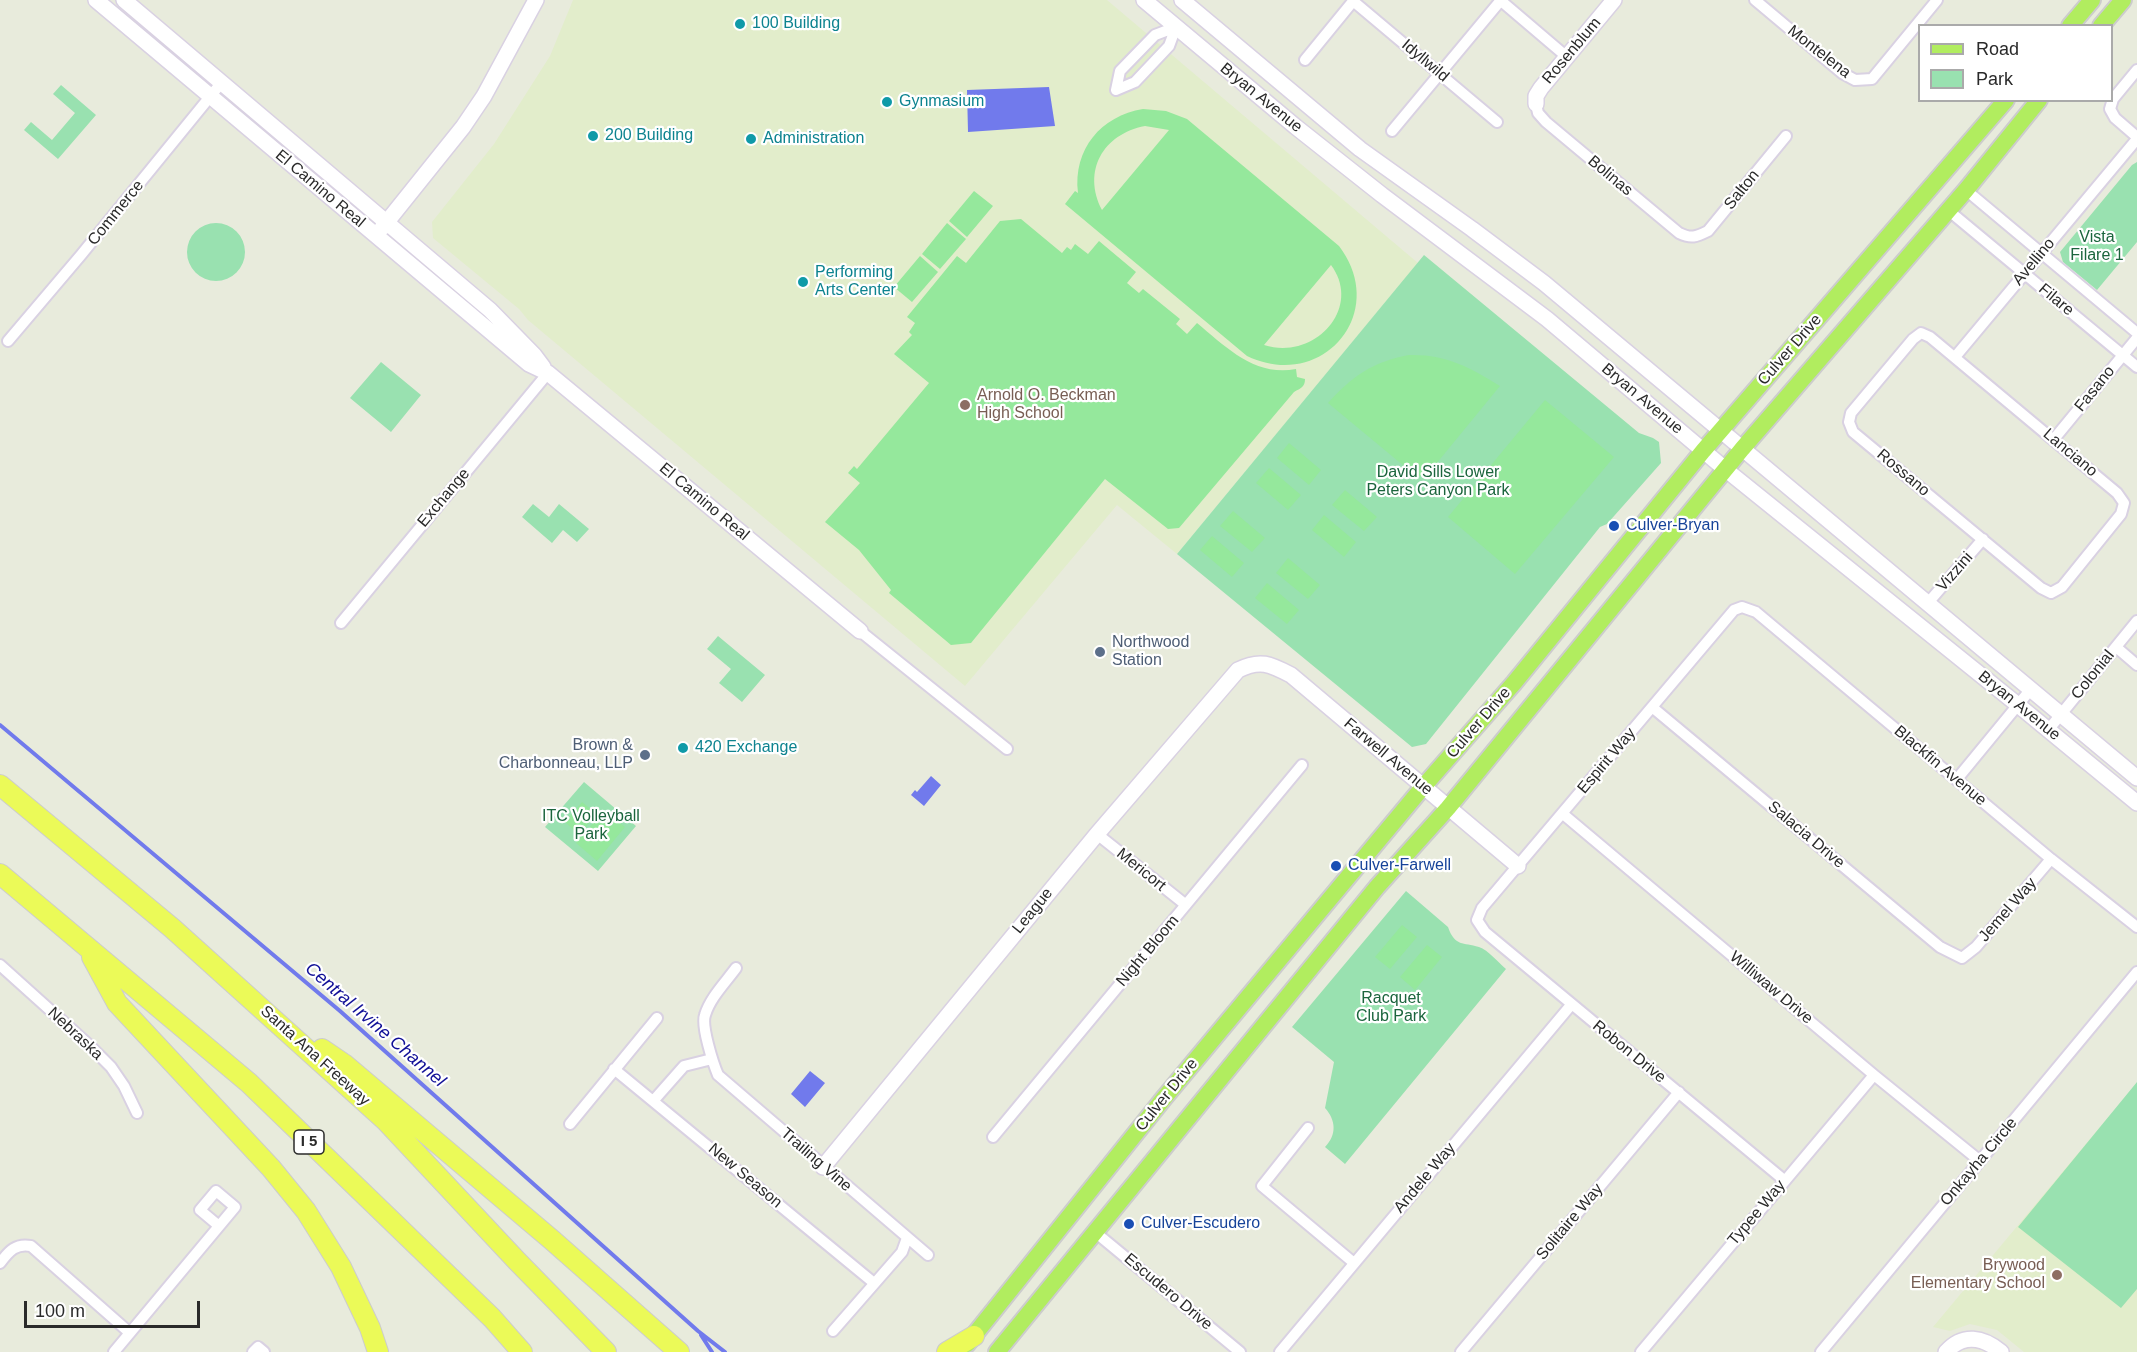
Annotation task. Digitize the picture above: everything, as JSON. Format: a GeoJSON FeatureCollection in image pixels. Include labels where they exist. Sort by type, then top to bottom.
{"type":"FeatureCollection","features":[{"type":"Feature","properties":{"kind":"highway","name":"Santa Ana Freeway"},"geometry":{"type":"LineString","coordinates":[[0,785],[172,928],[385,1120],[517,1261],[608,1352]]}},
{"type":"Feature","properties":{"kind":"highway","name":"I 5"},"geometry":{"type":"LineString","coordinates":[[0,874],[249,1083],[492,1318],[522,1352]]}},
{"type":"Feature","properties":{"kind":"highway"},"geometry":{"type":"LineString","coordinates":[[84,944],[117,1003],[263,1160],[306,1211],[341,1267],[370,1328],[378,1352]]}},
{"type":"Feature","properties":{"kind":"highway"},"geometry":{"type":"LineString","coordinates":[[254,1002],[344,1064],[552,1240],[679,1352]]}},
{"type":"Feature","properties":{"kind":"highway"},"geometry":{"type":"LineString","coordinates":[[947,1352],[974,1336]]}},
{"type":"Feature","properties":{"kind":"main road","name":"El Camino Real"},"geometry":{"type":"LineString","coordinates":[[96,0],[529,363],[548,373],[860,631]]}},
{"type":"Feature","properties":{"kind":"main road","name":"El Camino Real"},"geometry":{"type":"LineString","coordinates":[[124,0],[490,310],[534,355],[548,373]]}},
{"type":"Feature","properties":{"kind":"main road"},"geometry":{"type":"LineString","coordinates":[[376,236],[463,127],[536,0]]}},
{"type":"Feature","properties":{"kind":"main road","name":"Bryan Avenue"},"geometry":{"type":"LineString","coordinates":[[1144,0],[1382,195],[1547,319],[1703,451],[2049,729],[2137,803]]}},
{"type":"Feature","properties":{"kind":"main road","name":"Rosenblum"},"geometry":{"type":"LineString","coordinates":[[1536,104],[1536,96],[1541,88],[1614,0]]}},
{"type":"Feature","properties":{"kind":"main road"},"geometry":{"type":"LineString","coordinates":[[2072,24],[2092,0]]}},
{"type":"Feature","properties":{"kind":"main road"},"geometry":{"type":"LineString","coordinates":[[2103,24],[2122,0]]}},
{"type":"Feature","properties":{"kind":"main road"},"geometry":{"type":"LineString","coordinates":[[1176,27],[1192,3]]}},
{"type":"Feature","properties":{"kind":"main road","name":"Bryan Avenue"},"geometry":{"type":"LineString","coordinates":[[1192,3],[1360,149],[1473,229],[1544,283],[2137,778]]}},
{"type":"Feature","properties":{"kind":"main road","name":"Culver Drive"},"geometry":{"type":"LineString","coordinates":[[961,1352],[1164,1098],[1423,787],[1514,683],[1703,451],[2004,102]]}},
{"type":"Feature","properties":{"kind":"main road","name":"Culver Drive"},"geometry":{"type":"LineString","coordinates":[[997,1352],[1377,887],[1448,808],[1742,448],[1966,190],[2037,102]]}},
{"type":"Feature","properties":{"kind":"main road","name":"Farwell Avenue"},"geometry":{"type":"LineString","coordinates":[[1250,664],[1269,664],[1290,675],[1518,866]]}},
{"type":"Feature","properties":{"kind":"main road","name":"League"},"geometry":{"type":"LineString","coordinates":[[823,1167],[1097,834],[1238,670],[1250,664]]}},
{"type":"Feature","properties":{"kind":"main road"},"geometry":{"type":"LineString","coordinates":[[1946,1352],[1958,1342],[1969,1338],[1982,1340],[2001,1352]]}},
{"type":"Feature","properties":{"kind":"street"},"geometry":{"type":"LineString","coordinates":[[1392,131],[1500,0],[1567,57]]}},
{"type":"Feature","properties":{"kind":"street","name":"Montelena"},"geometry":{"type":"LineString","coordinates":[[1755,0],[1842,73],[1855,80],[1872,79],[1937,0]]}},
{"type":"Feature","properties":{"kind":"street"},"geometry":{"type":"LineString","coordinates":[[1305,60],[1353,1]]}},
{"type":"Feature","properties":{"kind":"street","name":"Idyllwild"},"geometry":{"type":"LineString","coordinates":[[1353,1],[1497,122]]}},
{"type":"Feature","properties":{"kind":"street"},"geometry":{"type":"LineString","coordinates":[[1176,27],[1169,46],[1135,82],[1116,90],[1120,71],[1155,35],[1176,27]]}},
{"type":"Feature","properties":{"kind":"street"},"geometry":{"type":"LineString","coordinates":[[2113,99],[2137,70]]}},
{"type":"Feature","properties":{"kind":"street","name":"Commerce"},"geometry":{"type":"LineString","coordinates":[[8,341],[222,82]]}},
{"type":"Feature","properties":{"kind":"street"},"geometry":{"type":"LineString","coordinates":[[2112,102],[2110,109],[2115,118],[2137,138]]}},
{"type":"Feature","properties":{"kind":"street","name":"Bolinas"},"geometry":{"type":"LineString","coordinates":[[1536,104],[1538,113],[1572,144],[1679,234],[1694,238]]}},
{"type":"Feature","properties":{"kind":"street","name":"Salton"},"geometry":{"type":"LineString","coordinates":[[1694,238],[1708,231],[1786,136]]}},
{"type":"Feature","properties":{"kind":"street","name":"Avellino"},"geometry":{"type":"LineString","coordinates":[[1955,357],[2137,138]]}},
{"type":"Feature","properties":{"kind":"street","name":"Filare"},"geometry":{"type":"LineString","coordinates":[[1966,190],[2137,333]]}},
{"type":"Feature","properties":{"kind":"street","name":"Filare"},"geometry":{"type":"LineString","coordinates":[[1948,210],[2137,367]]}},
{"type":"Feature","properties":{"kind":"street","name":"Lanciano"},"geometry":{"type":"LineString","coordinates":[[1922,333],[1955,357],[2054,439],[2117,493],[2124,503],[2121,514],[2062,586],[2051,593]]}},
{"type":"Feature","properties":{"kind":"street","name":"Rossano"},"geometry":{"type":"LineString","coordinates":[[1922,333],[1913,339],[1851,413],[1849,422],[1853,432],[2041,588],[2051,593]]}},
{"type":"Feature","properties":{"kind":"street","name":"Fasano"},"geometry":{"type":"LineString","coordinates":[[2054,439],[2137,338]]}},
{"type":"Feature","properties":{"kind":"street","name":"Exchange"},"geometry":{"type":"LineString","coordinates":[[341,623],[548,373]]}},
{"type":"Feature","properties":{"kind":"street","name":"Vizzini"},"geometry":{"type":"LineString","coordinates":[[1927,604],[1983,539]]}},
{"type":"Feature","properties":{"kind":"street","name":"Espirit Way"},"geometry":{"type":"LineString","coordinates":[[1477,920],[1482,908],[1727,617],[1742,607]]}},
{"type":"Feature","properties":{"kind":"street","name":"Blackfin Avenue"},"geometry":{"type":"LineString","coordinates":[[1742,607],[1756,612],[2051,859],[2137,927]]}},
{"type":"Feature","properties":{"kind":"street","name":"Colonial"},"geometry":{"type":"LineString","coordinates":[[2049,729],[2137,621]]}},
{"type":"Feature","properties":{"kind":"street"},"geometry":{"type":"LineString","coordinates":[[860,631],[1006,749]]}},
{"type":"Feature","properties":{"kind":"street"},"geometry":{"type":"LineString","coordinates":[[2116,647],[2137,664]]}},
{"type":"Feature","properties":{"kind":"street"},"geometry":{"type":"LineString","coordinates":[[1957,779],[2031,689]]}},
{"type":"Feature","properties":{"kind":"street","name":"Salacia Drive"},"geometry":{"type":"LineString","coordinates":[[1652,707],[1940,947],[1962,958]]}},
{"type":"Feature","properties":{"kind":"street","name":"Night Bloom"},"geometry":{"type":"LineString","coordinates":[[993,1137],[1302,765]]}},
{"type":"Feature","properties":{"kind":"street","name":"Williwaw Drive"},"geometry":{"type":"LineString","coordinates":[[1563,814],[1980,1161]]}},
{"type":"Feature","properties":{"kind":"street","name":"Mericort"},"geometry":{"type":"LineString","coordinates":[[1097,834],[1186,905]]}},
{"type":"Feature","properties":{"kind":"street","name":"Jemel Way"},"geometry":{"type":"LineString","coordinates":[[1962,958],[1976,947],[2051,859]]}},
{"type":"Feature","properties":{"kind":"street","name":"Robon Drive"},"geometry":{"type":"LineString","coordinates":[[1477,920],[1485,932],[1571,1005],[1784,1180]]}},
{"type":"Feature","properties":{"kind":"street","name":"Nebraska"},"geometry":{"type":"LineString","coordinates":[[1,968],[111,1067],[124,1086],[137,1113]]}},
{"type":"Feature","properties":{"kind":"street","name":"Trailing Vine"},"geometry":{"type":"LineString","coordinates":[[736,968],[710,1002],[704,1018],[712,1059],[718,1075],[928,1255]]}},
{"type":"Feature","properties":{"kind":"street","name":"Onkayha Circle"},"geometry":{"type":"LineString","coordinates":[[1821,1352],[2137,972]]}},
{"type":"Feature","properties":{"kind":"street","name":"Andele Way"},"geometry":{"type":"LineString","coordinates":[[1280,1352],[1571,1005]]}},
{"type":"Feature","properties":{"kind":"street"},"geometry":{"type":"LineString","coordinates":[[570,1124],[657,1018]]}},
{"type":"Feature","properties":{"kind":"street"},"geometry":{"type":"LineString","coordinates":[[654,1100],[684,1066],[712,1059]]}},
{"type":"Feature","properties":{"kind":"street","name":"New Season"},"geometry":{"type":"LineString","coordinates":[[614,1069],[874,1283]]}},
{"type":"Feature","properties":{"kind":"street","name":"Typee Way"},"geometry":{"type":"LineString","coordinates":[[1641,1352],[1874,1074]]}},
{"type":"Feature","properties":{"kind":"street","name":"Solitaire Way"},"geometry":{"type":"LineString","coordinates":[[1461,1352],[1679,1092]]}},
{"type":"Feature","properties":{"kind":"street"},"geometry":{"type":"LineString","coordinates":[[1308,1128],[1262,1186],[1354,1263]]}},
{"type":"Feature","properties":{"kind":"street"},"geometry":{"type":"LineString","coordinates":[[114,1352],[219,1226]]}},
{"type":"Feature","properties":{"kind":"street","name":"Escudero Drive"},"geometry":{"type":"LineString","coordinates":[[1095,1232],[1240,1352]]}},
{"type":"Feature","properties":{"kind":"street"},"geometry":{"type":"LineString","coordinates":[[833,1331],[902,1252],[907,1238]]}},
{"type":"Feature","properties":{"kind":"street"},"geometry":{"type":"LineString","coordinates":[[0,1263],[10,1251],[21,1245],[31,1246],[130,1333]]}},
{"type":"Feature","properties":{"kind":"street"},"geometry":{"type":"LineString","coordinates":[[254,1352],[258,1347],[264,1352]]}},
{"type":"Feature","properties":{"kind":"shaded area","name":"Arnold O. Beckman High School"},"geometry":{"type":"Polygon","coordinates":[[[573,0],[1107,0],[1418,263],[1177,554],[1117,505],[965,686],[433,238],[432,222],[494,144],[550,56],[573,0]]]}},
{"type":"Feature","properties":{"kind":"shaded area"},"geometry":{"type":"Polygon","coordinates":[[[1049,87],[1055,126],[968,132],[967,90],[1049,87]]]}},
{"type":"Feature","properties":{"kind":"shaded area"},"geometry":{"type":"Polygon","coordinates":[[[931,776],[941,785],[924,806],[911,795],[915,790],[917,792],[931,776]]]}},
{"type":"Feature","properties":{"kind":"shaded area"},"geometry":{"type":"Polygon","coordinates":[[[810,1071],[825,1083],[805,1107],[791,1094],[810,1071]]]}},
{"type":"Feature","properties":{"kind":"shaded area","name":"Brywood Elementary School"},"geometry":{"type":"Polygon","coordinates":[[[2110,1115],[2137,1136],[2137,1352],[2024,1352],[1997,1330],[1970,1324],[1950,1331],[1933,1327],[2110,1115]]]}},
{"type":"Feature","properties":{"kind":"green space"},"geometry":{"type":"Polygon","coordinates":[[[61,85],[96,115],[58,159],[24,130],[31,122],[52,140],[75,113],[53,94],[61,85]]]}},
{"type":"Feature","properties":{"kind":"green space"},"geometry":{"type":"Polygon","coordinates":[[[1143,109],[1166,111],[1187,119],[1339,246],[1353,271],[1357,297],[1352,320],[1340,340],[1323,355],[1300,363],[1275,364],[1247,356],[1065,204],[1075,191],[1078,193],[1080,162],[1093,137],[1114,119],[1143,109]],[[1145,126],[1130,130],[1118,137],[1100,156],[1094,182],[1096,196],[1102,210],[1169,130],[1145,126]],[[1331,265],[1264,345],[1283,348],[1300,345],[1316,338],[1329,327],[1337,313],[1341,298],[1339,281],[1331,265]]]}},
{"type":"Feature","properties":{"kind":"green space","name":"Vista Filare 1"},"geometry":{"type":"Polygon","coordinates":[[[2137,162],[2137,242],[2097,290],[2063,262],[2060,252],[2132,165],[2137,162]]]}},
{"type":"Feature","properties":{"kind":"green space"},"geometry":{"type":"Polygon","coordinates":[[[974,191],[993,206],[967,237],[949,221],[974,191]]]}},
{"type":"Feature","properties":{"kind":"green space"},"geometry":{"type":"Polygon","coordinates":[[[1021,219],[1062,253],[1067,247],[1071,250],[1075,244],[1088,254],[1099,241],[1136,272],[1127,283],[1139,293],[1143,289],[1180,319],[1176,324],[1187,334],[1197,323],[1242,358],[1267,369],[1296,369],[1297,377],[1305,379],[1305,382],[1179,528],[1168,529],[1105,479],[971,643],[951,645],[889,593],[891,590],[859,550],[825,522],[860,483],[848,473],[854,466],[857,469],[929,383],[894,354],[912,335],[909,332],[915,323],[907,317],[957,256],[966,263],[1000,221],[1021,219]]]}},
{"type":"Feature","properties":{"kind":"green space"},"geometry":{"type":"Polygon","coordinates":[[[216,223],[227,225],[237,231],[243,241],[245,252],[243,263],[237,273],[227,279],[216,281],[205,279],[195,273],[189,263],[187,252],[189,241],[195,231],[205,225],[216,223]]]}},
{"type":"Feature","properties":{"kind":"green space"},"geometry":{"type":"Polygon","coordinates":[[[947,223],[966,239],[940,269],[922,254],[947,223]]]}},
{"type":"Feature","properties":{"kind":"green space","name":"David Sills Lower Peters Canyon Park"},"geometry":{"type":"Polygon","coordinates":[[[1424,255],[1639,433],[1659,442],[1661,463],[1607,524],[1600,527],[1426,744],[1412,747],[1177,554],[1424,255]]]}},
{"type":"Feature","properties":{"kind":"green space"},"geometry":{"type":"Polygon","coordinates":[[[920,256],[938,272],[912,302],[894,287],[920,256]]]}},
{"type":"Feature","properties":{"kind":"green space"},"geometry":{"type":"Polygon","coordinates":[[[1409,355],[1446,359],[1500,386],[1427,475],[1416,476],[1328,403],[1345,385],[1374,366],[1409,355]]]}},
{"type":"Feature","properties":{"kind":"green space"},"geometry":{"type":"Polygon","coordinates":[[[381,362],[421,395],[391,432],[350,398],[381,362]]]}},
{"type":"Feature","properties":{"kind":"green space"},"geometry":{"type":"Polygon","coordinates":[[[1545,400],[1614,457],[1515,574],[1448,517],[1545,400]]]}},
{"type":"Feature","properties":{"kind":"green space"},"geometry":{"type":"Polygon","coordinates":[[[1289,443],[1321,470],[1309,485],[1277,458],[1289,443]]]}},
{"type":"Feature","properties":{"kind":"green space"},"geometry":{"type":"Polygon","coordinates":[[[1269,468],[1301,495],[1288,510],[1256,483],[1269,468]]]}},
{"type":"Feature","properties":{"kind":"green space"},"geometry":{"type":"Polygon","coordinates":[[[1345,490],[1377,517],[1364,531],[1332,505],[1345,490]]]}},
{"type":"Feature","properties":{"kind":"green space"},"geometry":{"type":"Polygon","coordinates":[[[533,504],[549,517],[559,504],[589,529],[577,542],[563,530],[552,543],[522,517],[533,504]]]}},
{"type":"Feature","properties":{"kind":"green space"},"geometry":{"type":"Polygon","coordinates":[[[1233,511],[1265,538],[1252,552],[1220,526],[1233,511]]]}},
{"type":"Feature","properties":{"kind":"green space"},"geometry":{"type":"Polygon","coordinates":[[[1324,515],[1356,542],[1344,557],[1312,530],[1324,515]]]}},
{"type":"Feature","properties":{"kind":"green space"},"geometry":{"type":"Polygon","coordinates":[[[1212,536],[1244,563],[1232,577],[1200,550],[1212,536]]]}},
{"type":"Feature","properties":{"kind":"green space"},"geometry":{"type":"Polygon","coordinates":[[[1288,558],[1320,585],[1308,599],[1276,573],[1288,558]]]}},
{"type":"Feature","properties":{"kind":"green space"},"geometry":{"type":"Polygon","coordinates":[[[1267,583],[1299,610],[1287,624],[1255,598],[1267,583]]]}},
{"type":"Feature","properties":{"kind":"green space"},"geometry":{"type":"Polygon","coordinates":[[[718,636],[765,675],[742,702],[719,683],[731,669],[707,649],[718,636]]]}},
{"type":"Feature","properties":{"kind":"green space","name":"ITC Volleyball Park"},"geometry":{"type":"Polygon","coordinates":[[[584,782],[636,826],[598,871],[545,827],[584,782]]]}},
{"type":"Feature","properties":{"kind":"green space"},"geometry":{"type":"Polygon","coordinates":[[[582,802],[597,814],[579,835],[565,822],[582,802]]]}},
{"type":"Feature","properties":{"kind":"green space"},"geometry":{"type":"Polygon","coordinates":[[[604,810],[625,827],[597,861],[576,843],[604,810]]]}},
{"type":"Feature","properties":{"kind":"green space","name":"Racquet Club Park"},"geometry":{"type":"Polygon","coordinates":[[[1406,891],[1448,927],[1457,941],[1479,947],[1506,969],[1345,1164],[1325,1147],[1332,1138],[1334,1128],[1325,1108],[1334,1062],[1292,1027],[1406,891]]]}},
{"type":"Feature","properties":{"kind":"green space"},"geometry":{"type":"Polygon","coordinates":[[[1402,925],[1417,937],[1390,969],[1375,957],[1402,925]]]}},
{"type":"Feature","properties":{"kind":"green space"},"geometry":{"type":"Polygon","coordinates":[[[1427,945],[1442,957],[1415,990],[1400,977],[1427,945]]]}},
{"type":"Feature","properties":{"kind":"green space"},"geometry":{"type":"Polygon","coordinates":[[[2137,1082],[2137,1289],[2121,1308],[2018,1227],[2137,1082]]]}},
{"type":"Feature","properties":{"kind":"waterway","name":"Central Irvine Channel"},"geometry":{"type":"LineString","coordinates":[[0,725],[340,1011],[698,1331],[725,1352]]}},
{"type":"Feature","properties":{"kind":"waterway"},"geometry":{"type":"LineString","coordinates":[[701,1335],[712,1352]]}},
{"type":"Feature","properties":{"kind":"place","name":"100 Building"},"geometry":{"type":"Point","coordinates":[740,24]}},
{"type":"Feature","properties":{"kind":"place","name":"Gynmasium"},"geometry":{"type":"Point","coordinates":[887,102]}},
{"type":"Feature","properties":{"kind":"place","name":"200 Building"},"geometry":{"type":"Point","coordinates":[593,136]}},
{"type":"Feature","properties":{"kind":"place","name":"Administration"},"geometry":{"type":"Point","coordinates":[751,139]}},
{"type":"Feature","properties":{"kind":"place","name":"Performing Arts Center"},"geometry":{"type":"Point","coordinates":[803,282]}},
{"type":"Feature","properties":{"kind":"place","name":"Arnold O. Beckman High School"},"geometry":{"type":"Point","coordinates":[965,405]}},
{"type":"Feature","properties":{"kind":"place","name":"Culver-Bryan"},"geometry":{"type":"Point","coordinates":[1614,526]}},
{"type":"Feature","properties":{"kind":"place","name":"Northwood Station"},"geometry":{"type":"Point","coordinates":[1100,652]}},
{"type":"Feature","properties":{"kind":"place","name":"420 Exchange"},"geometry":{"type":"Point","coordinates":[683,748]}},
{"type":"Feature","properties":{"kind":"place","name":"Brown & Charbonneau, LLP"},"geometry":{"type":"Point","coordinates":[645,755]}},
{"type":"Feature","properties":{"kind":"place","name":"Culver-Farwell"},"geometry":{"type":"Point","coordinates":[1336,866]}},
{"type":"Feature","properties":{"kind":"place","name":"Culver-Escudero"},"geometry":{"type":"Point","coordinates":[1129,1224]}},
{"type":"Feature","properties":{"kind":"place","name":"Brywood Elementary School"},"geometry":{"type":"Point","coordinates":[2057,1275]}}]}
